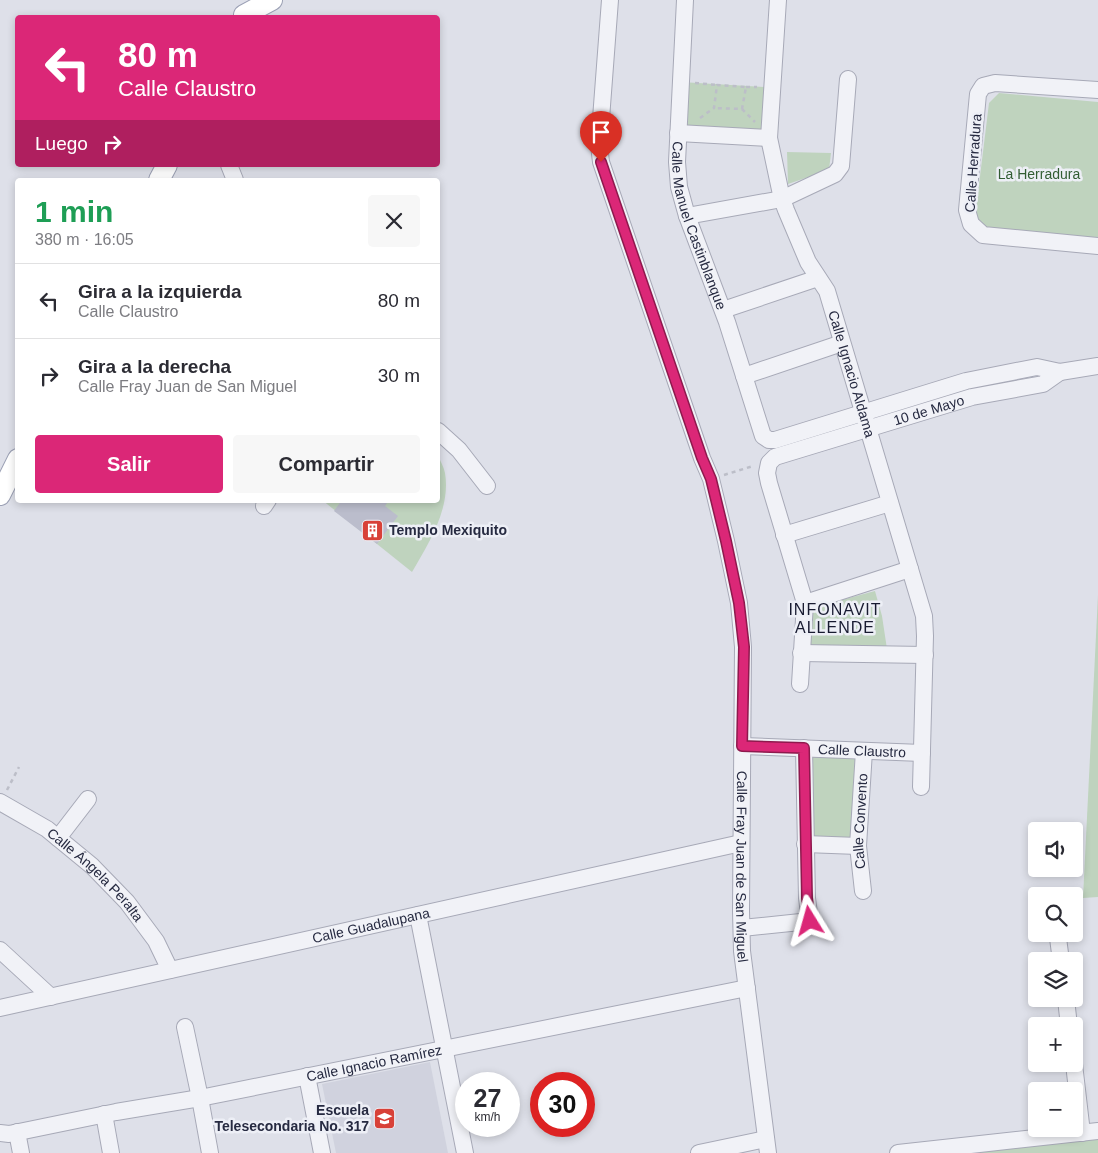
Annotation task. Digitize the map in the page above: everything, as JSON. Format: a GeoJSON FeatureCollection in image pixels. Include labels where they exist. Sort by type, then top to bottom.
{"type":"FeatureCollection","features":[{"type":"Feature","properties":{"kind":"main road"},"geometry":{"type":"LineString","coordinates":[[246,11],[272,0]]}},
{"type":"Feature","properties":{"kind":"main road"},"geometry":{"type":"LineString","coordinates":[[0,495],[15,465]]}},
{"type":"Feature","properties":{"kind":"street","name":"Calle Fray Juan de San Miguel"},"geometry":{"type":"LineString","coordinates":[[610,0],[599,145],[601,162],[696,441],[711,479],[739,603],[744,647],[741,843],[742,951],[767,1146]]}},
{"type":"Feature","properties":{"kind":"street","name":"Calle Manuel Castinblanque"},"geometry":{"type":"LineString","coordinates":[[685,0],[677,162],[679,187],[723,310],[760,429],[763,436],[769,440]]}},
{"type":"Feature","properties":{"kind":"street","name":"Calle Ignacio Aldama"},"geometry":{"type":"LineString","coordinates":[[778,0],[769,138],[782,199],[808,262],[827,291],[924,616],[926,636],[921,787]]}},
{"type":"Feature","properties":{"kind":"street"},"geometry":{"type":"LineString","coordinates":[[688,216],[782,199],[835,174],[841,166],[848,79]]}},
{"type":"Feature","properties":{"kind":"street","name":"Calle Herradura"},"geometry":{"type":"LineString","coordinates":[[1098,90],[995,82],[983,86],[978,94],[967,210],[970,224],[983,235],[1098,246]]}},
{"type":"Feature","properties":{"kind":"street"},"geometry":{"type":"LineString","coordinates":[[678,133],[769,138]]}},
{"type":"Feature","properties":{"kind":"street"},"geometry":{"type":"LineString","coordinates":[[723,310],[818,278]]}},
{"type":"Feature","properties":{"kind":"street"},"geometry":{"type":"LineString","coordinates":[[744,376],[842,343]]}},
{"type":"Feature","properties":{"kind":"street","name":"10 de Mayo"},"geometry":{"type":"LineString","coordinates":[[769,440],[775,440],[966,381],[1037,367],[1060,372],[1098,366]]}},
{"type":"Feature","properties":{"kind":"street","name":"10 de Mayo"},"geometry":{"type":"LineString","coordinates":[[769,463],[775,457],[972,397],[1043,384],[1060,372]]}},
{"type":"Feature","properties":{"kind":"street"},"geometry":{"type":"LineString","coordinates":[[982,378],[986,395]]}},
{"type":"Feature","properties":{"kind":"street"},"geometry":{"type":"LineString","coordinates":[[440,433],[459,450],[487,486]]}},
{"type":"Feature","properties":{"kind":"street"},"geometry":{"type":"LineString","coordinates":[[769,463],[767,473],[769,483],[805,603],[800,684]]}},
{"type":"Feature","properties":{"kind":"street"},"geometry":{"type":"LineString","coordinates":[[784,535],[890,503]]}},
{"type":"Feature","properties":{"kind":"street"},"geometry":{"type":"LineString","coordinates":[[805,603],[910,570]]}},
{"type":"Feature","properties":{"kind":"street"},"geometry":{"type":"LineString","coordinates":[[802,652],[925,655]]}},
{"type":"Feature","properties":{"kind":"street","name":"Calle Claustro"},"geometry":{"type":"LineString","coordinates":[[742,746],[922,753]]}},
{"type":"Feature","properties":{"kind":"street"},"geometry":{"type":"LineString","coordinates":[[742,928],[810,921],[807,898],[805,844],[804,748]]}},
{"type":"Feature","properties":{"kind":"street","name":"Calle Convento"},"geometry":{"type":"LineString","coordinates":[[863,891],[858,846],[864,751]]}},
{"type":"Feature","properties":{"kind":"street"},"geometry":{"type":"LineString","coordinates":[[58,838],[88,799]]}},
{"type":"Feature","properties":{"kind":"street","name":"Calle Ángela Peralta"},"geometry":{"type":"LineString","coordinates":[[0,802],[47,829],[92,866],[127,902],[156,942],[170,970]]}},
{"type":"Feature","properties":{"kind":"street","name":"Calle Guadalupana"},"geometry":{"type":"LineString","coordinates":[[0,1008],[741,843]]}},
{"type":"Feature","properties":{"kind":"street"},"geometry":{"type":"LineString","coordinates":[[805,844],[858,846]]}},
{"type":"Feature","properties":{"kind":"street"},"geometry":{"type":"LineString","coordinates":[[418,915],[465,1153]]}},
{"type":"Feature","properties":{"kind":"street"},"geometry":{"type":"LineString","coordinates":[[0,950],[51,997]]}},
{"type":"Feature","properties":{"kind":"street","name":"Calle Ignacio Ramírez"},"geometry":{"type":"LineString","coordinates":[[0,1133],[9,1134],[104,1114],[200,1098],[747,988]]}},
{"type":"Feature","properties":{"kind":"street"},"geometry":{"type":"LineString","coordinates":[[185,1027],[210,1153]]}},
{"type":"Feature","properties":{"kind":"street"},"geometry":{"type":"LineString","coordinates":[[898,1153],[1090,1132],[1076,1072]]}},
{"type":"Feature","properties":{"kind":"street"},"geometry":{"type":"LineString","coordinates":[[307,1076],[322,1153]]}},
{"type":"Feature","properties":{"kind":"street"},"geometry":{"type":"LineString","coordinates":[[104,1114],[111,1153]]}},
{"type":"Feature","properties":{"kind":"street"},"geometry":{"type":"LineString","coordinates":[[17,1132],[21,1153]]}},
{"type":"Feature","properties":{"kind":"street"},"geometry":{"type":"LineString","coordinates":[[698,1153],[767,1146]]}},
{"type":"Feature","properties":{"kind":"path"},"geometry":{"type":"LineString","coordinates":[[681,82],[746,87],[742,109],[714,108],[700,118]]}},
{"type":"Feature","properties":{"kind":"path"},"geometry":{"type":"LineString","coordinates":[[714,108],[716,85]]}},
{"type":"Feature","properties":{"kind":"path"},"geometry":{"type":"LineString","coordinates":[[711,479],[769,463]]}},
{"type":"Feature","properties":{"kind":"path"},"geometry":{"type":"LineString","coordinates":[[0,802],[18,767]]}},
{"type":"Feature","properties":{"kind":"shaded area","name":"Escuela Telesecondaria No. 317"},"geometry":{"type":"Polygon","coordinates":[[[430,1062],[448,1153],[336,1153],[322,1084],[430,1062]]]}},
{"type":"Feature","properties":{"kind":"green space"},"geometry":{"type":"Polygon","coordinates":[[[681,82],[765,87],[769,138],[678,133],[681,82]]]}},
{"type":"Feature","properties":{"kind":"green space","name":"La Herradura"},"geometry":{"type":"Polygon","coordinates":[[[999,93],[1098,102],[1098,240],[985,228],[975,217],[989,103],[999,93]]]}},
{"type":"Feature","properties":{"kind":"green space"},"geometry":{"type":"Polygon","coordinates":[[[787,152],[831,153],[829,170],[788,184],[787,152]]]}},
{"type":"Feature","properties":{"kind":"green space"},"geometry":{"type":"Polygon","coordinates":[[[440,459],[444,468],[446,486],[442,512],[412,572],[326,503],[440,503],[440,459]]]}},
{"type":"Feature","properties":{"kind":"green space"},"geometry":{"type":"Polygon","coordinates":[[[875,591],[882,616],[887,649],[802,649],[808,609],[875,591]]]}},
{"type":"Feature","properties":{"kind":"green space"},"geometry":{"type":"Polygon","coordinates":[[[1098,595],[1098,897],[1083,898],[1098,595]]]}},
{"type":"Feature","properties":{"kind":"green space"},"geometry":{"type":"Polygon","coordinates":[[[808,753],[855,755],[853,846],[805,840],[808,753]]]}},
{"type":"Feature","properties":{"kind":"green space"},"geometry":{"type":"Polygon","coordinates":[[[1098,1131],[1098,1153],[898,1153],[1043,1137],[1083,1137],[1083,1133],[1098,1131]]]}},
{"type":"Feature","properties":{"kind":"building","name":"Templo Mexiquito"},"geometry":{"type":"Polygon","coordinates":[[[340,503],[387,503],[385,506],[398,516],[377,544],[334,511],[340,503]]]}},
{"type":"Feature","properties":{"kind":"place","name":"Templo Mexiquito"},"geometry":{"type":"Point","coordinates":[373,530]}},
{"type":"Feature","properties":{"kind":"place","name":"Escuela Telesecondaria No. 317"},"geometry":{"type":"Point","coordinates":[385,1118]}},
{"type":"Feature","properties":{"kind":"district","name":"INFONAVIT ALLENDE"},"geometry":{"type":"Point","coordinates":[835,618]}},
{"type":"Feature","properties":{"kind":"route"},"geometry":{"type":"LineString","coordinates":[[601,162],[702,458],[711,479],[726,541],[739,603],[744,647],[742,746],[804,748],[807,898],[810,921]]}}]}
